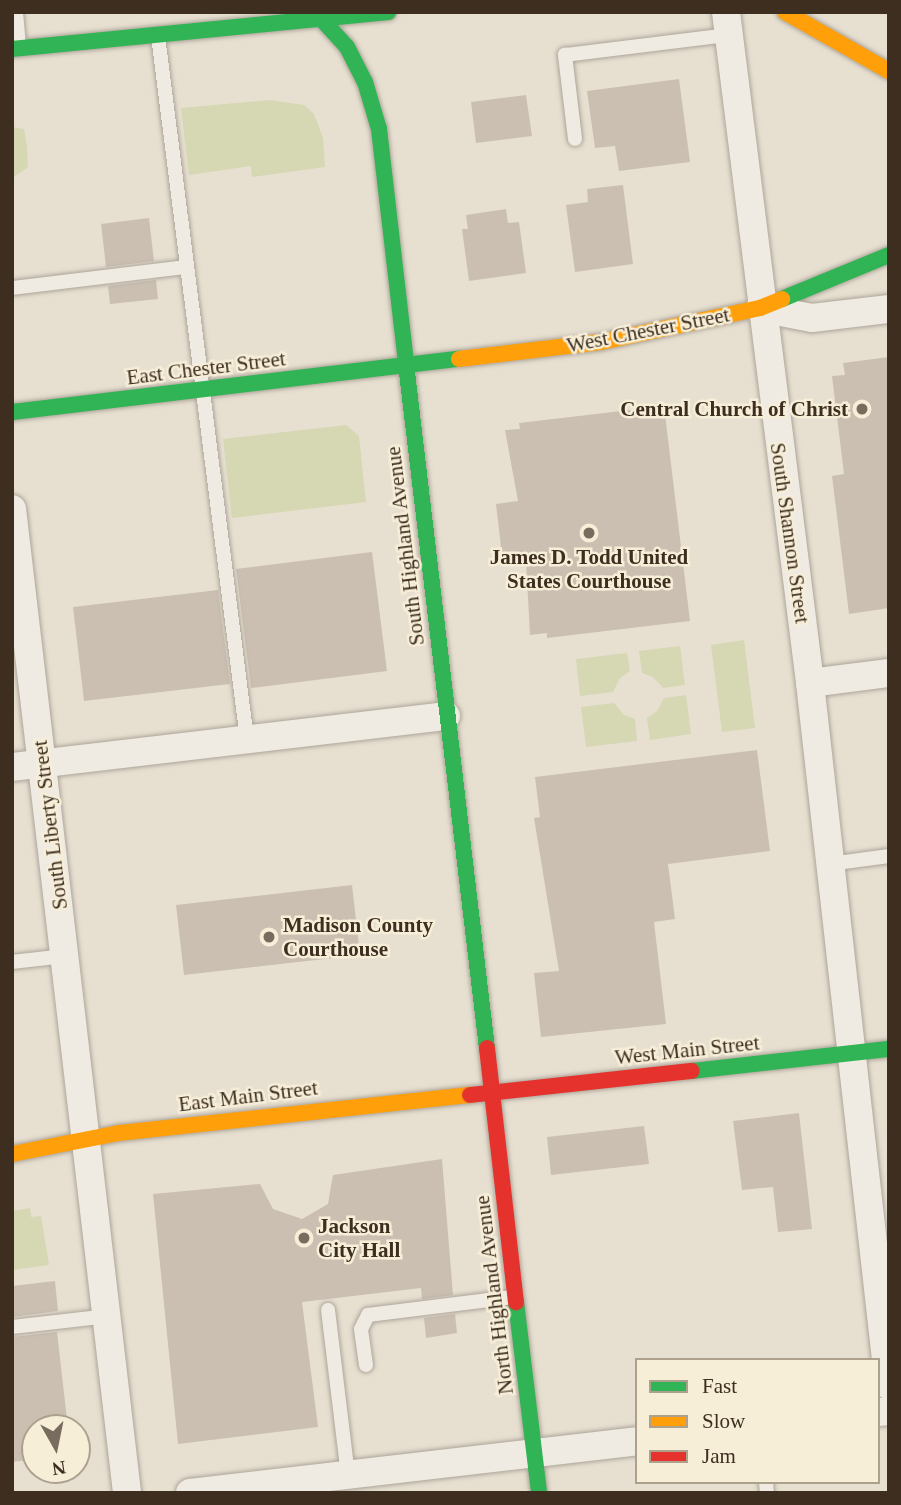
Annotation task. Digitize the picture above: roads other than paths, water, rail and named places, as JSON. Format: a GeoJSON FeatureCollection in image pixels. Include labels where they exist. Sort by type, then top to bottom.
{"type":"FeatureCollection","features":[{"type":"Feature","properties":{"kind":"main road"},"geometry":{"type":"LineString","coordinates":[[16,49],[318,16],[388,12]]}},
{"type":"Feature","properties":{"kind":"main road"},"geometry":{"type":"LineString","coordinates":[[785,12],[889,71]]}},
{"type":"Feature","properties":{"kind":"main road","name":"South Highland Avenue"},"geometry":{"type":"LineString","coordinates":[[318,16],[347,47],[359,70],[379,129],[490,1092]]}},
{"type":"Feature","properties":{"kind":"main road"},"geometry":{"type":"LineString","coordinates":[[760,308],[889,255]]}},
{"type":"Feature","properties":{"kind":"main road","name":"West Chester Street"},"geometry":{"type":"LineString","coordinates":[[406,364],[601,342],[760,308]]}},
{"type":"Feature","properties":{"kind":"main road","name":"East Chester Street"},"geometry":{"type":"LineString","coordinates":[[12,412],[406,364]]}},
{"type":"Feature","properties":{"kind":"main road","name":"West Main Street"},"geometry":{"type":"LineString","coordinates":[[490,1092],[889,1049]]}},
{"type":"Feature","properties":{"kind":"main road","name":"East Main Street"},"geometry":{"type":"LineString","coordinates":[[12,1154],[160,1128],[490,1092]]}},
{"type":"Feature","properties":{"kind":"main road","name":"North Highland Avenue"},"geometry":{"type":"LineString","coordinates":[[490,1092],[539,1493]]}},
{"type":"Feature","properties":{"kind":"street","name":"South Shannon Street"},"geometry":{"type":"LineString","coordinates":[[727,23],[760,308],[810,683],[889,1386]]}},
{"type":"Feature","properties":{"kind":"street","name":"West Chester Street"},"geometry":{"type":"LineString","coordinates":[[760,308],[812,318],[889,309]]}},
{"type":"Feature","properties":{"kind":"street","name":"South Liberty Street"},"geometry":{"type":"LineString","coordinates":[[12,509],[89,1140],[127,1493]]}},
{"type":"Feature","properties":{"kind":"street"},"geometry":{"type":"LineString","coordinates":[[810,683],[889,673]]}},
{"type":"Feature","properties":{"kind":"street"},"geometry":{"type":"LineString","coordinates":[[12,767],[446,716]]}},
{"type":"Feature","properties":{"kind":"street"},"geometry":{"type":"LineString","coordinates":[[190,1493],[339,1482],[635,1441]]}},
{"type":"Feature","properties":{"kind":"lane"},"geometry":{"type":"LineString","coordinates":[[16,12],[16,49]]}},
{"type":"Feature","properties":{"kind":"lane"},"geometry":{"type":"LineString","coordinates":[[575,139],[565,55],[727,23]]}},
{"type":"Feature","properties":{"kind":"lane"},"geometry":{"type":"LineString","coordinates":[[157,34],[247,740]]}},
{"type":"Feature","properties":{"kind":"lane"},"geometry":{"type":"LineString","coordinates":[[12,288],[186,267]]}},
{"type":"Feature","properties":{"kind":"lane"},"geometry":{"type":"LineString","coordinates":[[830,864],[889,856]]}},
{"type":"Feature","properties":{"kind":"lane"},"geometry":{"type":"LineString","coordinates":[[12,962],[65,956]]}},
{"type":"Feature","properties":{"kind":"lane"},"geometry":{"type":"LineString","coordinates":[[366,1365],[361,1329],[368,1315],[515,1297]]}},
{"type":"Feature","properties":{"kind":"lane"},"geometry":{"type":"LineString","coordinates":[[328,1310],[339,1482]]}},
{"type":"Feature","properties":{"kind":"lane"},"geometry":{"type":"LineString","coordinates":[[12,1327],[108,1316]]}},
{"type":"Feature","properties":{"kind":"place","name":"Central Church of Christ"},"geometry":{"type":"Point","coordinates":[862,409]}},
{"type":"Feature","properties":{"kind":"place","name":"James D. Todd United States Courthouse"},"geometry":{"type":"Point","coordinates":[589,533]}},
{"type":"Feature","properties":{"kind":"place","name":"Madison County Courthouse"},"geometry":{"type":"Point","coordinates":[269,937]}},
{"type":"Feature","properties":{"kind":"place","name":"Jackson City Hall"},"geometry":{"type":"Point","coordinates":[304,1238]}}]}
